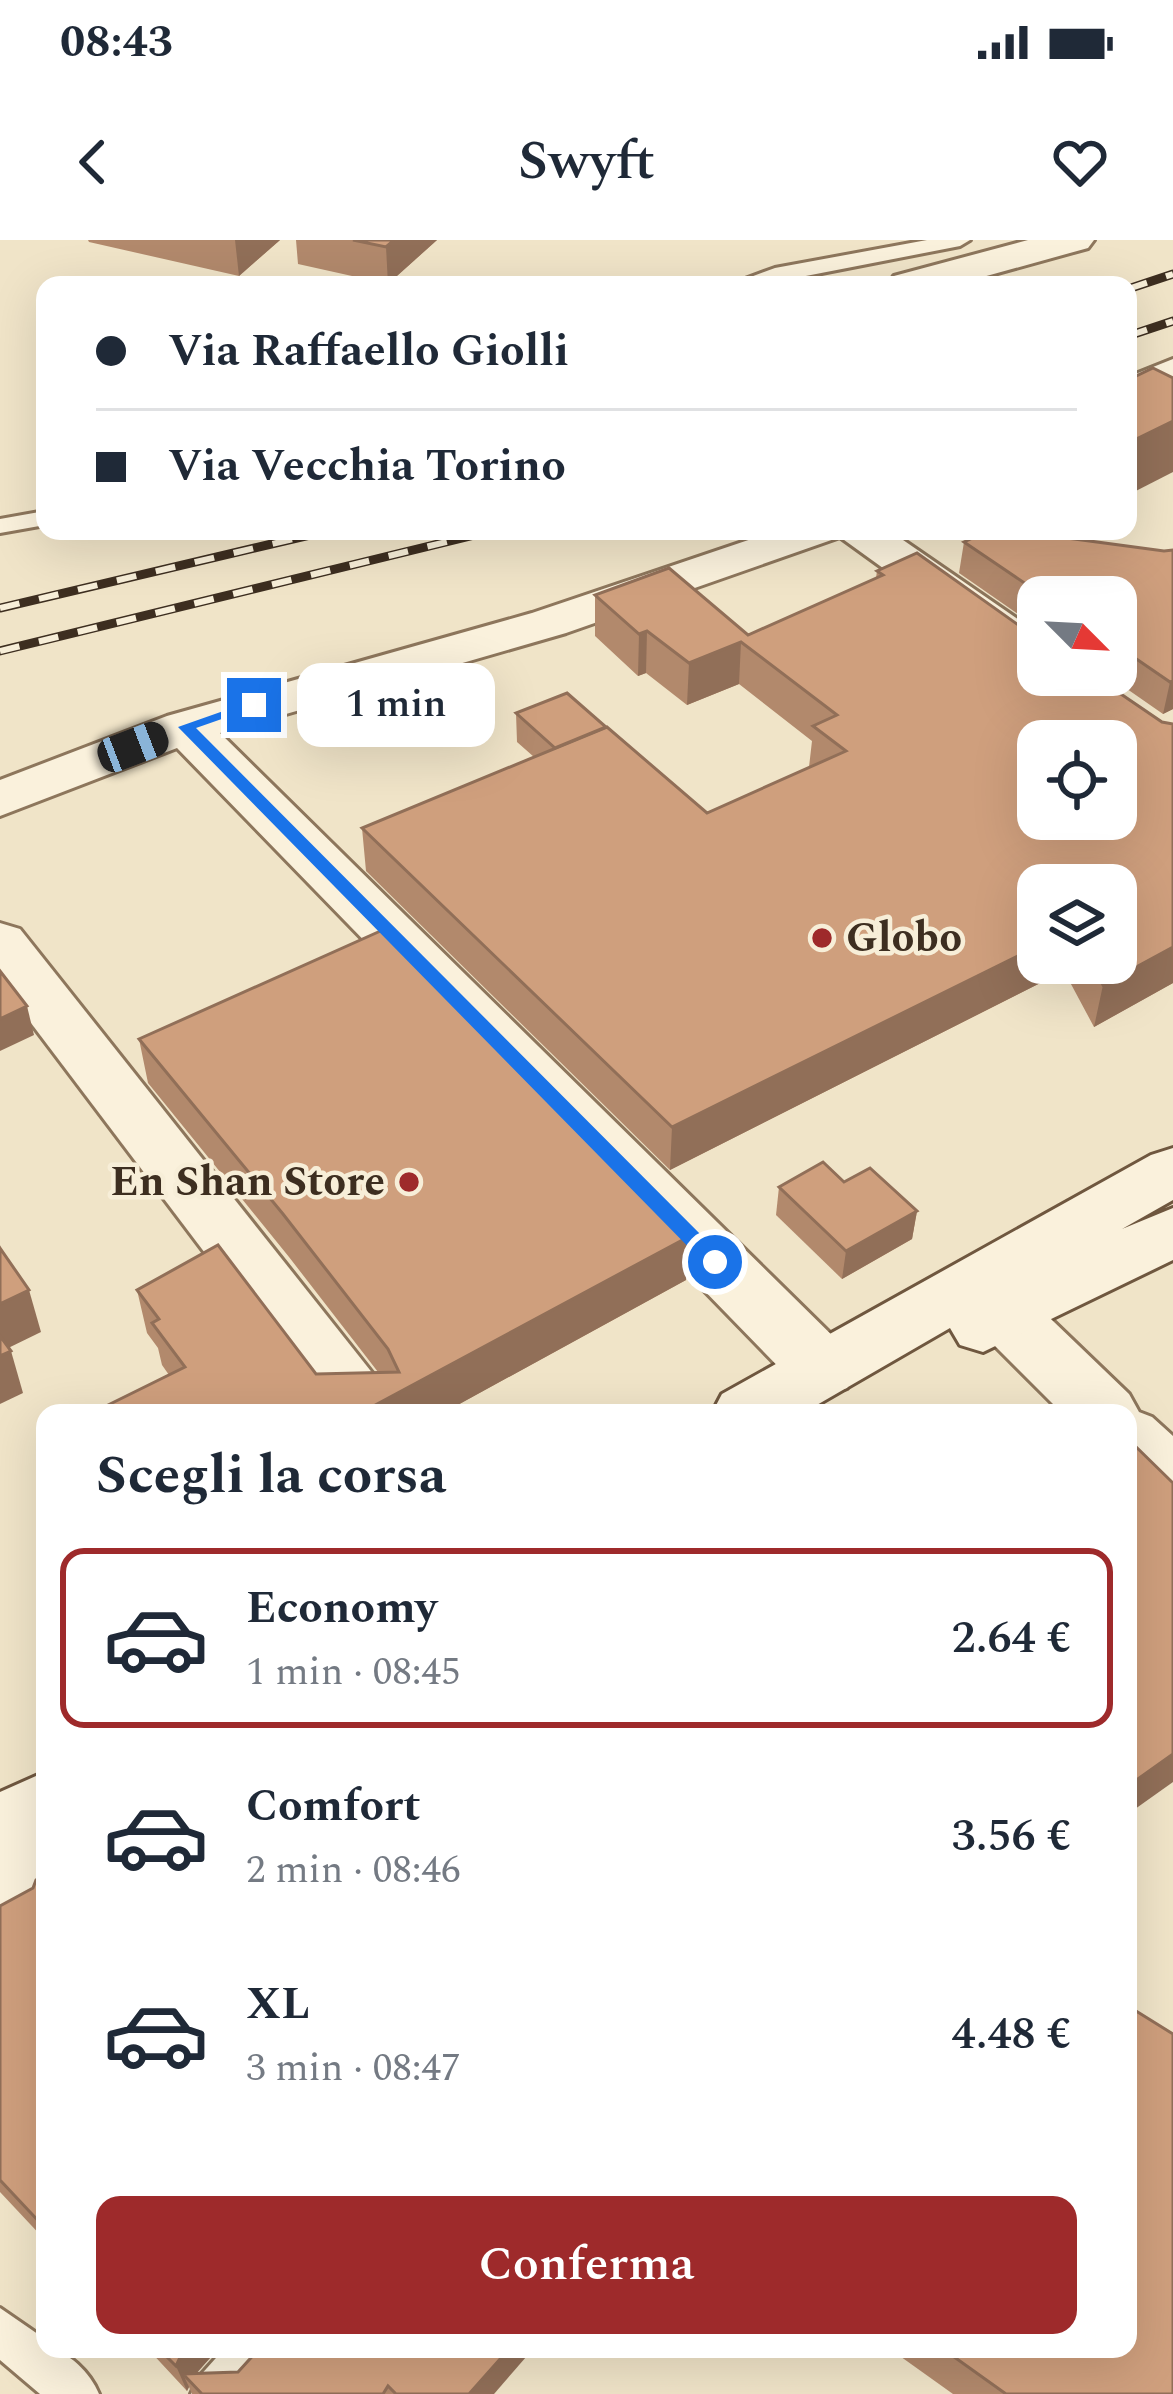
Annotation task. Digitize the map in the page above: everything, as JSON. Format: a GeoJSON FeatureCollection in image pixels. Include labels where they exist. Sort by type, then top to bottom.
{"type":"FeatureCollection","features":[{"type":"Feature","properties":{"kind":"street"},"geometry":{"type":"LineString","coordinates":[[941,276],[1074,240]]}},
{"type":"Feature","properties":{"kind":"street"},"geometry":{"type":"LineString","coordinates":[[1137,389],[1173,372]]}},
{"type":"Feature","properties":{"kind":"street"},"geometry":{"type":"LineString","coordinates":[[289,695],[311,673],[727,540]]}},
{"type":"Feature","properties":{"kind":"street"},"geometry":{"type":"LineString","coordinates":[[0,799],[185,727],[549,623],[794,540]]}},
{"type":"Feature","properties":{"kind":"street"},"geometry":{"type":"LineString","coordinates":[[872,540],[1017,641]]}},
{"type":"Feature","properties":{"kind":"street"},"geometry":{"type":"LineString","coordinates":[[185,727],[828,1391]]}},
{"type":"Feature","properties":{"kind":"street"},"geometry":{"type":"LineString","coordinates":[[0,942],[358,1404]]}},
{"type":"Feature","properties":{"kind":"street"},"geometry":{"type":"LineString","coordinates":[[828,1391],[1173,1171]]}},
{"type":"Feature","properties":{"kind":"street"},"geometry":{"type":"LineString","coordinates":[[780,1404],[828,1391],[1004,1315],[1173,1232]]}},
{"type":"Feature","properties":{"kind":"street"},"geometry":{"type":"LineString","coordinates":[[1004,1315],[1096,1404]]}},
{"type":"Feature","properties":{"kind":"street"},"geometry":{"type":"LineString","coordinates":[[1137,1445],[1173,1479]]}},
{"type":"Feature","properties":{"kind":"street"},"geometry":{"type":"LineString","coordinates":[[0,1833],[36,1813]]}},
{"type":"Feature","properties":{"kind":"street"},"geometry":{"type":"LineString","coordinates":[[0,1903],[36,1877]]}},
{"type":"Feature","properties":{"kind":"lane"},"geometry":{"type":"LineString","coordinates":[[768,276],[960,240]]}},
{"type":"Feature","properties":{"kind":"lane"},"geometry":{"type":"LineString","coordinates":[[0,526],[36,520]]}},
{"type":"Feature","properties":{"kind":"lane"},"geometry":{"type":"LineString","coordinates":[[0,2331],[76,2394]]}},
{"type":"Feature","properties":{"kind":"lane"},"geometry":{"type":"LineString","coordinates":[[214,2394],[247,2358]]}},
{"type":"Feature","properties":{"kind":"building"},"geometry":{"type":"Polygon","coordinates":[[[353,240],[394,240],[386,247],[353,240]]]}},
{"type":"Feature","properties":{"kind":"building"},"geometry":{"type":"Polygon","coordinates":[[[1153,368],[1173,378],[1173,421],[1137,439],[1137,376],[1153,368]]]}},
{"type":"Feature","properties":{"kind":"building"},"geometry":{"type":"Polygon","coordinates":[[[1082,540],[1173,550],[1173,681],[1137,659],[1137,576],[1017,578],[964,542],[1082,540]]]}},
{"type":"Feature","properties":{"kind":"building"},"geometry":{"type":"Polygon","coordinates":[[[917,553],[1017,624],[1017,696],[1124,696],[1162,722],[1173,724],[1173,947],[1137,967],[1137,864],[1017,864],[1017,956],[672,1127],[362,828],[607,727],[707,813],[846,751],[813,726],[837,715],[741,642],[689,663],[647,631],[639,634],[595,595],[669,568],[748,635],[883,575],[877,571],[917,553]]]}},
{"type":"Feature","properties":{"kind":"building"},"geometry":{"type":"Polygon","coordinates":[[[567,693],[606,727],[555,748],[516,713],[567,693]]]}},
{"type":"Feature","properties":{"kind":"building","name":"En Shan Store"},"geometry":{"type":"Polygon","coordinates":[[[385,929],[688,1237],[377,1404],[110,1404],[185,1367],[152,1323],[159,1319],[137,1290],[218,1245],[316,1374],[399,1372],[388,1349],[283,1214],[139,1039],[385,929]]]}},
{"type":"Feature","properties":{"kind":"building"},"geometry":{"type":"Polygon","coordinates":[[[0,971],[27,1006],[0,1019],[0,971]]]}},
{"type":"Feature","properties":{"kind":"building"},"geometry":{"type":"Polygon","coordinates":[[[823,1162],[844,1182],[870,1168],[917,1211],[846,1251],[779,1187],[823,1162]]]}},
{"type":"Feature","properties":{"kind":"building"},"geometry":{"type":"Polygon","coordinates":[[[0,1248],[29,1290],[0,1304],[0,1248]]]}},
{"type":"Feature","properties":{"kind":"building"},"geometry":{"type":"Polygon","coordinates":[[[0,1336],[11,1351],[0,1356],[0,1336]]]}},
{"type":"Feature","properties":{"kind":"building"},"geometry":{"type":"Polygon","coordinates":[[[1137,1448],[1173,1483],[1173,1754],[1137,1780],[1137,1448]]]}},
{"type":"Feature","properties":{"kind":"building"},"geometry":{"type":"Polygon","coordinates":[[[36,1880],[36,2218],[0,2180],[0,1906],[33,1888],[36,1880]]]}},
{"type":"Feature","properties":{"kind":"building"},"geometry":{"type":"Polygon","coordinates":[[[1137,2012],[1173,2034],[1173,2394],[1006,2394],[956,2358],[1137,2358],[1137,2012]]]}},
{"type":"Feature","properties":{"kind":"building"},"geometry":{"type":"Polygon","coordinates":[[[251,2358],[501,2358],[469,2394],[396,2394],[388,2386],[383,2394],[202,2394],[183,2374],[238,2372],[251,2358]]]}},
{"type":"Feature","properties":{"kind":"railway"},"geometry":{"type":"LineString","coordinates":[[1137,286],[1173,274]]}},
{"type":"Feature","properties":{"kind":"railway"},"geometry":{"type":"LineString","coordinates":[[1137,333],[1173,321]]}},
{"type":"Feature","properties":{"kind":"railway"},"geometry":{"type":"LineString","coordinates":[[0,608],[289,540]]}},
{"type":"Feature","properties":{"kind":"railway"},"geometry":{"type":"LineString","coordinates":[[0,651],[454,540]]}},
{"type":"Feature","properties":{"kind":"place","name":"Globo"},"geometry":{"type":"Point","coordinates":[822,938]}},
{"type":"Feature","properties":{"kind":"place","name":"En Shan Store"},"geometry":{"type":"Point","coordinates":[409,1182]}},
{"type":"Feature","properties":{"kind":"route"},"geometry":{"type":"LineString","coordinates":[[254,705],[185,727],[715,1262]]}}]}
